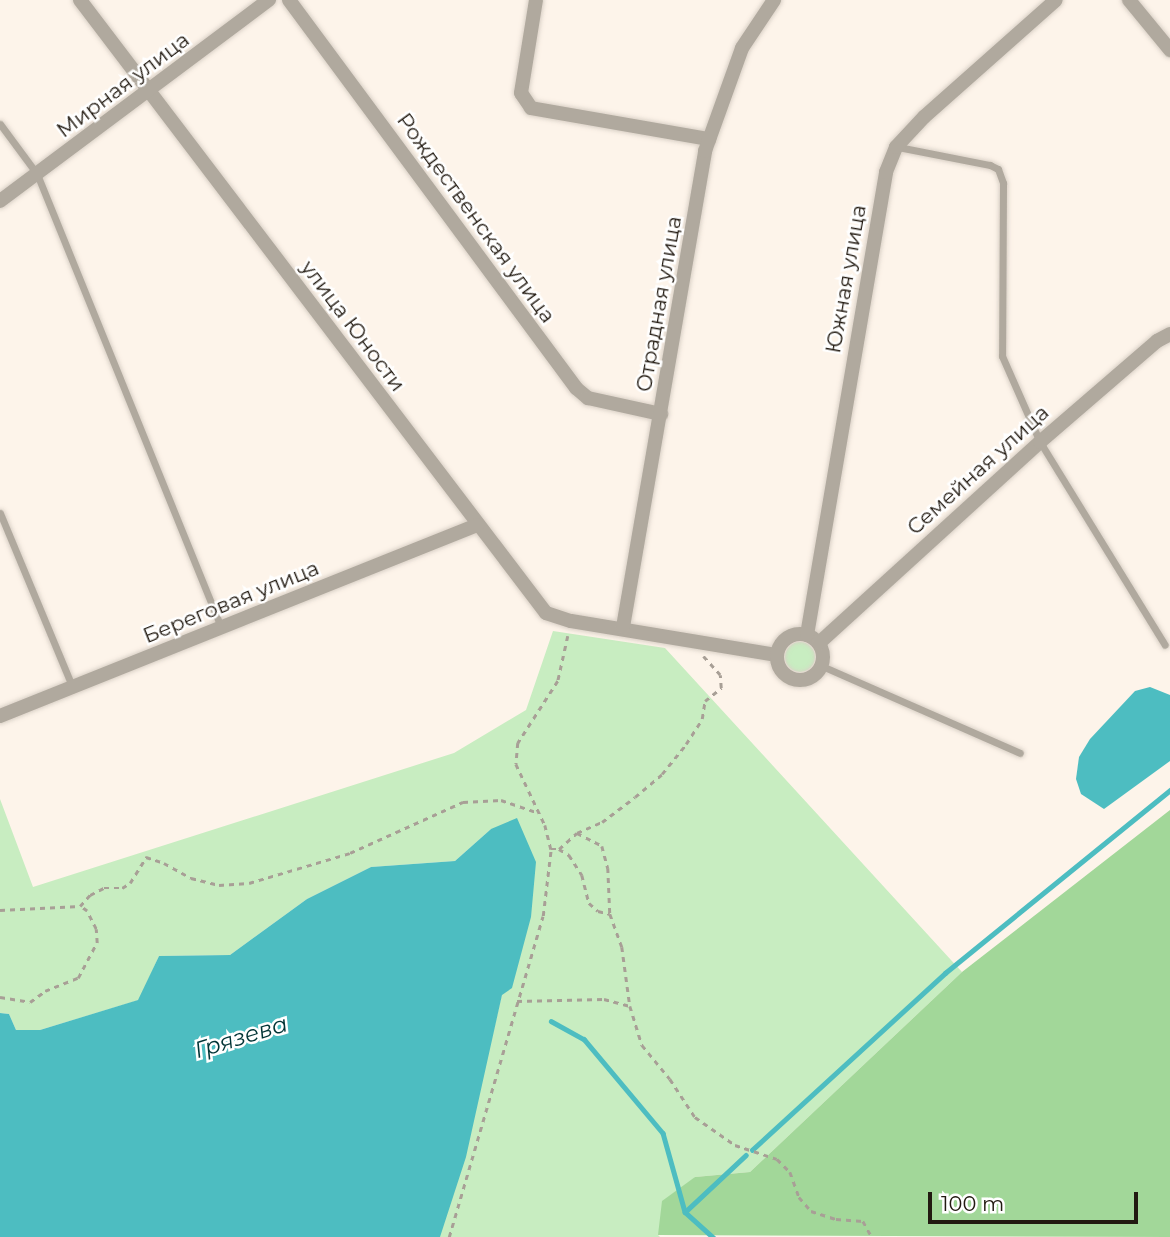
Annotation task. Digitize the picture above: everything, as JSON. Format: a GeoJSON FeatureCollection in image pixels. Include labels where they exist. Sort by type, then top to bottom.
{"type":"FeatureCollection","features":[{"type":"Feature","properties":{"kind":"street","name":"улица Юности"},"geometry":{"type":"LineString","coordinates":[[80,0],[477,526],[546,613],[571,621],[623,627],[777,654]]}},
{"type":"Feature","properties":{"kind":"street","name":"Мирная улица"},"geometry":{"type":"LineString","coordinates":[[0,201],[269,0]]}},
{"type":"Feature","properties":{"kind":"street","name":"Рождественская улица"},"geometry":{"type":"LineString","coordinates":[[289,0],[576,388],[588,398],[601,402],[661,414]]}},
{"type":"Feature","properties":{"kind":"street"},"geometry":{"type":"LineString","coordinates":[[536,0],[521,93],[531,108],[709,139]]}},
{"type":"Feature","properties":{"kind":"street","name":"Отрадная улица"},"geometry":{"type":"LineString","coordinates":[[623,627],[709,139],[742,48],[774,0]]}},
{"type":"Feature","properties":{"kind":"street","name":"Южная улица"},"geometry":{"type":"LineString","coordinates":[[807,635],[886,172],[896,147],[923,117],[1056,0]]}},
{"type":"Feature","properties":{"kind":"street"},"geometry":{"type":"LineString","coordinates":[[1129,0],[1170,50]]}},
{"type":"Feature","properties":{"kind":"street","name":"Семейная улица"},"geometry":{"type":"LineString","coordinates":[[819,643],[1040,442],[1157,341],[1170,334]]}},
{"type":"Feature","properties":{"kind":"street","name":"Береговая улица"},"geometry":{"type":"LineString","coordinates":[[0,716],[477,526]]}},
{"type":"Feature","properties":{"kind":"street"},"geometry":{"type":"LineString","coordinates":[[807,635],[819,643],[823,651],[822,666],[812,678],[798,680],[785,674],[777,654],[791,636],[807,635]]}},
{"type":"Feature","properties":{"kind":"lane"},"geometry":{"type":"LineString","coordinates":[[0,124],[37,174],[221,629]]}},
{"type":"Feature","properties":{"kind":"lane"},"geometry":{"type":"LineString","coordinates":[[896,147],[990,164],[998,169],[1003,183],[1002,356],[1040,442],[1165,645]]}},
{"type":"Feature","properties":{"kind":"lane"},"geometry":{"type":"LineString","coordinates":[[0,513],[73,689]]}},
{"type":"Feature","properties":{"kind":"lane"},"geometry":{"type":"LineString","coordinates":[[822,666],[1020,753]]}},
{"type":"Feature","properties":{"kind":"path"},"geometry":{"type":"LineString","coordinates":[[449,1237],[543,916],[551,849],[516,764],[518,743],[558,681],[571,621]]}},
{"type":"Feature","properties":{"kind":"path"},"geometry":{"type":"LineString","coordinates":[[559,849],[577,833],[602,822],[635,797],[662,774],[687,744],[702,719],[705,701],[721,688],[720,675],[702,656],[697,641]]}},
{"type":"Feature","properties":{"kind":"path"},"geometry":{"type":"LineString","coordinates":[[80,906],[90,895],[104,888],[122,888],[130,883],[146,857],[164,863],[191,878],[219,886],[249,883],[350,853],[408,824],[463,802],[501,800],[538,813]]}},
{"type":"Feature","properties":{"kind":"path"},"geometry":{"type":"LineString","coordinates":[[577,833],[601,846],[608,868],[610,914],[622,947],[630,1006],[642,1045],[695,1116],[735,1145],[776,1159],[790,1172],[799,1197],[811,1211],[836,1219],[863,1221],[872,1237]]}},
{"type":"Feature","properties":{"kind":"path"},"geometry":{"type":"LineString","coordinates":[[551,849],[559,849],[569,855],[582,875],[589,903],[598,911],[610,914]]}},
{"type":"Feature","properties":{"kind":"path"},"geometry":{"type":"LineString","coordinates":[[0,910],[80,906],[87,911],[96,929],[97,943],[78,978],[45,991],[30,1002],[0,997]]}},
{"type":"Feature","properties":{"kind":"path"},"geometry":{"type":"LineString","coordinates":[[517,1001],[604,999],[630,1006]]}},
{"type":"Feature","properties":{"kind":"green space"},"geometry":{"type":"Polygon","coordinates":[[[553,631],[665,648],[962,972],[750,1172],[695,1177],[658,1235],[660,1237],[439,1237],[467,1145],[502,994],[491,829],[455,861],[371,867],[307,899],[230,955],[159,956],[139,1000],[40,1030],[16,1030],[9,1014],[0,1013],[0,799],[33,887],[454,753],[526,710],[553,631]]]}},
{"type":"Feature","properties":{"kind":"green space"},"geometry":{"type":"Polygon","coordinates":[[[800,642],[811,646],[815,657],[811,668],[800,672],[789,668],[785,657],[789,646],[800,642]]]}},
{"type":"Feature","properties":{"kind":"green space"},"geometry":{"type":"Polygon","coordinates":[[[1170,810],[1170,1237],[658,1235],[662,1201],[695,1177],[750,1172],[962,972],[1170,810]]]}},
{"type":"Feature","properties":{"kind":"water"},"geometry":{"type":"Polygon","coordinates":[[[1150,687],[1170,695],[1170,761],[1104,809],[1081,794],[1076,779],[1079,757],[1090,739],[1135,691],[1150,687]]]}},
{"type":"Feature","properties":{"kind":"water"},"geometry":{"type":"Polygon","coordinates":[[[517,818],[536,862],[531,917],[512,988],[502,995],[466,1157],[440,1237],[0,1237],[0,1013],[9,1014],[16,1030],[40,1030],[138,1000],[159,956],[230,955],[307,899],[371,867],[455,861],[491,829],[517,818]]]}},
{"type":"Feature","properties":{"kind":"waterway"},"geometry":{"type":"LineString","coordinates":[[752,1150],[945,973],[1170,790]]}},
{"type":"Feature","properties":{"kind":"waterway","name":"Грязева"},"geometry":{"type":"LineString","coordinates":[[551,1021],[584,1039],[663,1133],[685,1212],[713,1237]]}},
{"type":"Feature","properties":{"kind":"waterway"},"geometry":{"type":"LineString","coordinates":[[685,1212],[746,1155]]}}]}
